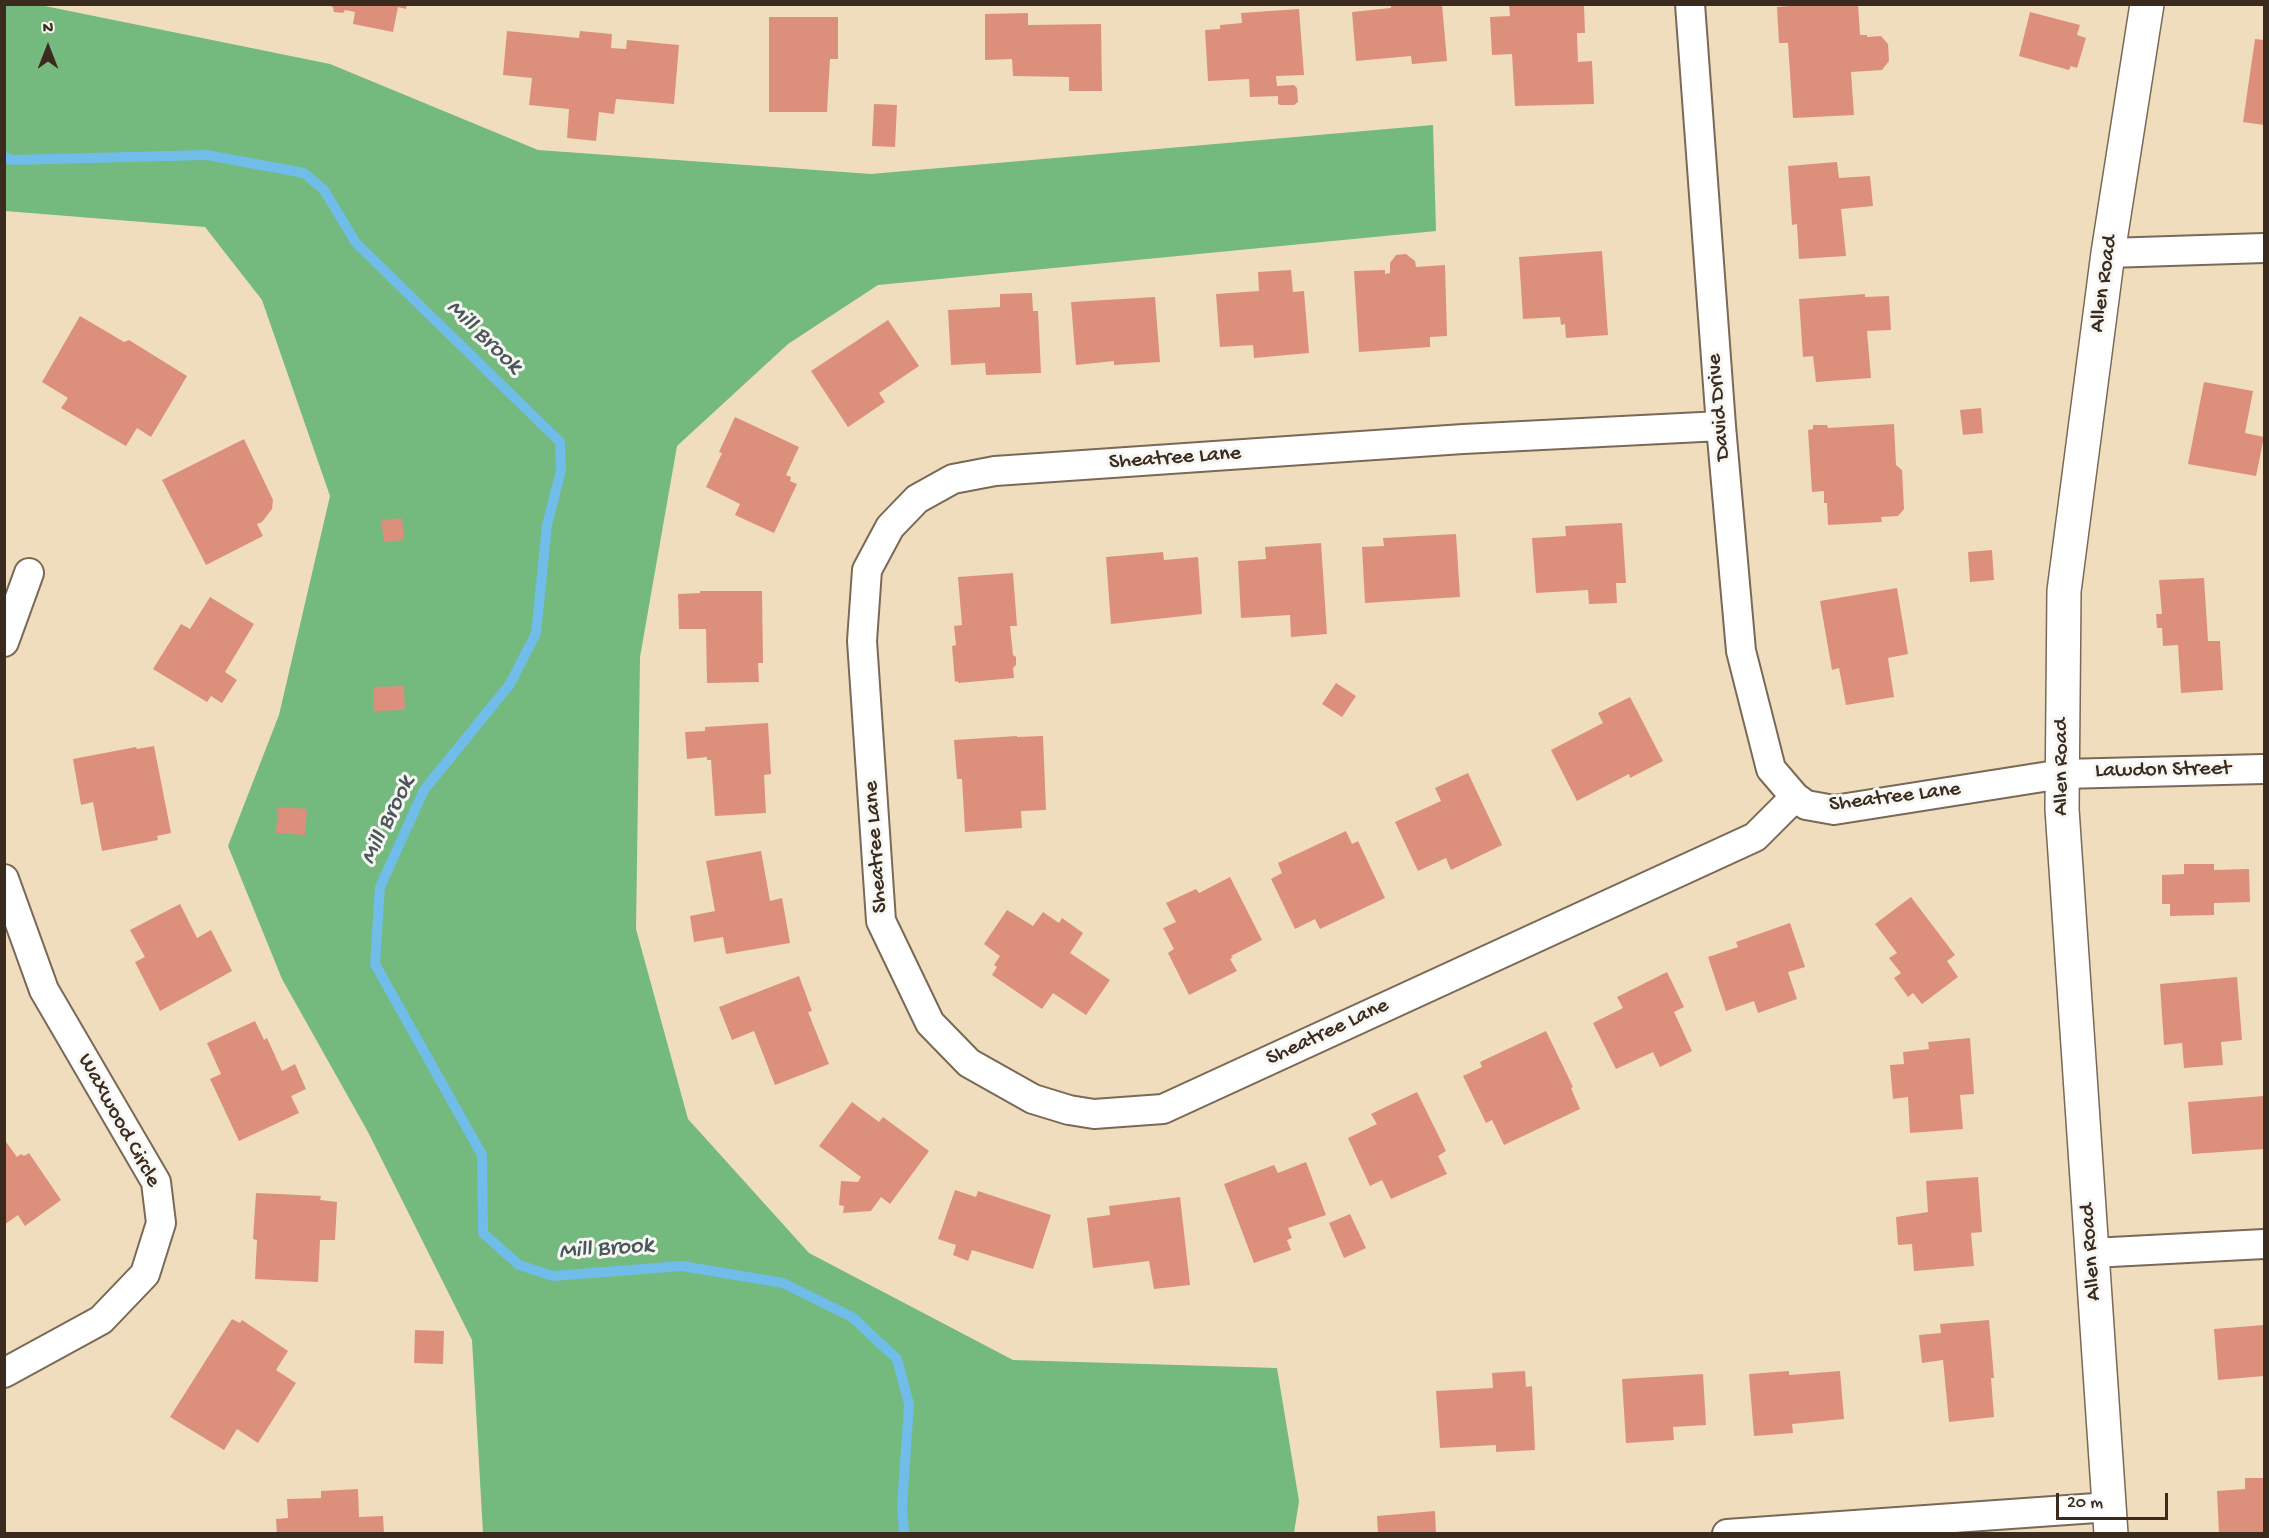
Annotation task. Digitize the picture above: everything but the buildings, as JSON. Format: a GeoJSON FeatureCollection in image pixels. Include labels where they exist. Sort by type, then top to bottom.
{"type":"FeatureCollection","features":[{"type":"Feature","properties":{"kind":"street","name":"David Drive"},"geometry":{"type":"LineString","coordinates":[[1690,4],[1721,426],[1741,651],[1771,769],[1795,796]]}},
{"type":"Feature","properties":{"kind":"street","name":"Allen Road"},"geometry":{"type":"LineString","coordinates":[[2110,1520],[2062,809],[2064,591],[2108,253],[2147,4]]}},
{"type":"Feature","properties":{"kind":"street"},"geometry":{"type":"LineString","coordinates":[[2108,253],[2265,248]]}},
{"type":"Feature","properties":{"kind":"street","name":"Sheatree Lane"},"geometry":{"type":"LineString","coordinates":[[1721,426],[1463,439],[995,471],[954,479],[917,500],[890,527],[867,570],[862,641],[881,921],[930,1023],[969,1062],[1033,1099],[1069,1110],[1094,1114],[1163,1109],[1755,837],[1795,796],[1806,805],[1834,810],[2062,774]]}},
{"type":"Feature","properties":{"kind":"street"},"geometry":{"type":"LineString","coordinates":[[4,642],[29,573]]}},
{"type":"Feature","properties":{"kind":"street","name":"Lawdon Street"},"geometry":{"type":"LineString","coordinates":[[2062,774],[2265,769]]}},
{"type":"Feature","properties":{"kind":"street","name":"Waxwood Circle"},"geometry":{"type":"LineString","coordinates":[[4,879],[44,990],[156,1182],[161,1223],[145,1274],[101,1320],[4,1373]]}},
{"type":"Feature","properties":{"kind":"street"},"geometry":{"type":"LineString","coordinates":[[2092,1253],[2265,1244]]}},
{"type":"Feature","properties":{"kind":"street"},"geometry":{"type":"LineString","coordinates":[[1727,1533],[2110,1520]]}},
{"type":"Feature","properties":{"kind":"green space"},"geometry":{"type":"Polygon","coordinates":[[[4,5],[40,5],[330,64],[538,150],[871,174],[1433,125],[1436,231],[878,285],[788,344],[677,446],[640,657],[636,929],[688,1119],[809,1253],[1013,1360],[1277,1368],[1299,1501],[1294,1533],[483,1533],[472,1340],[368,1132],[282,979],[228,846],[279,715],[330,496],[262,300],[205,227],[5,211],[4,5]]]}},
{"type":"Feature","properties":{"kind":"waterway","name":"Mill Brook"},"geometry":{"type":"LineString","coordinates":[[4,157],[12,160],[207,155],[304,173],[324,190],[356,243],[560,442],[561,470],[547,525],[536,633],[510,684],[424,790],[380,887],[375,964],[482,1155],[483,1233],[519,1265],[553,1276],[682,1266],[783,1283],[852,1317],[897,1359],[909,1404],[902,1506],[904,1534]]}}]}
